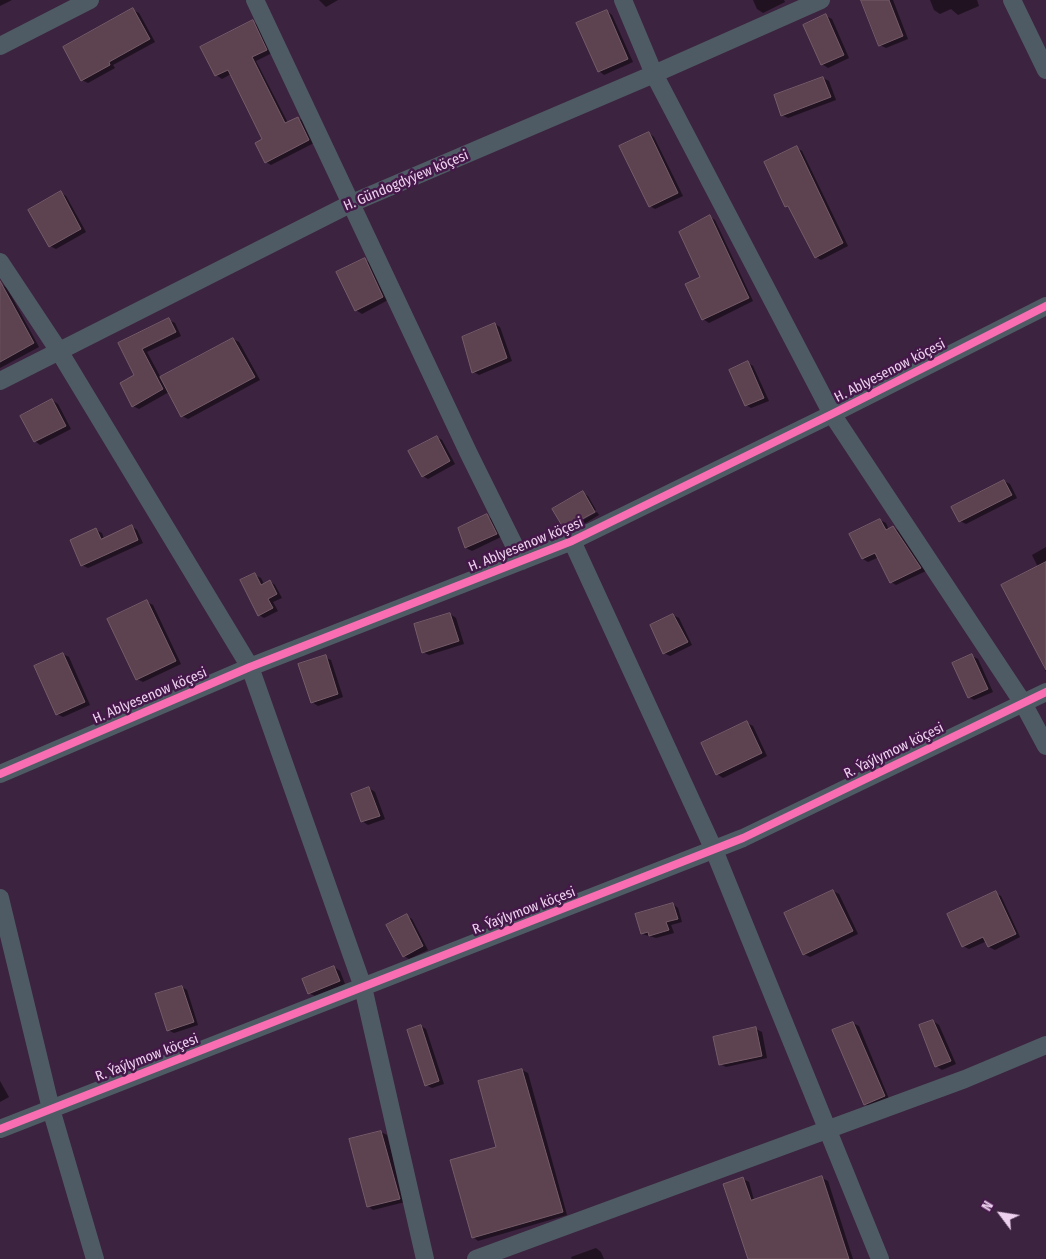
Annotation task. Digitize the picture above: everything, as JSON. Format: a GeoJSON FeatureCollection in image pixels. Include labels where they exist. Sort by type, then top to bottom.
{"type":"FeatureCollection","features":[{"type":"Feature","properties":{"kind":"street"},"geometry":{"type":"LineString","coordinates":[[0,46],[90,0]]}},
{"type":"Feature","properties":{"kind":"street"},"geometry":{"type":"LineString","coordinates":[[254,0],[352,203],[469,454],[522,561]]}},
{"type":"Feature","properties":{"kind":"street"},"geometry":{"type":"LineString","coordinates":[[623,0],[654,74],[832,414],[1023,703],[1046,746]]}},
{"type":"Feature","properties":{"kind":"street","name":"H. Gündogdyýew köçesi"},"geometry":{"type":"LineString","coordinates":[[0,381],[352,203],[654,74],[821,0]]}},
{"type":"Feature","properties":{"kind":"street"},"geometry":{"type":"LineString","coordinates":[[1012,0],[1046,70]]}},
{"type":"Feature","properties":{"kind":"street"},"geometry":{"type":"LineString","coordinates":[[0,262],[59,351],[250,666],[362,987],[425,1259]]}},
{"type":"Feature","properties":{"kind":"street","name":"H. Ablyesenow köçesi"},"geometry":{"type":"LineString","coordinates":[[0,774],[250,666],[572,541],[832,414],[1046,306]]}},
{"type":"Feature","properties":{"kind":"street"},"geometry":{"type":"LineString","coordinates":[[572,541],[714,850],[880,1259]]}},
{"type":"Feature","properties":{"kind":"street","name":"R. Ýaýlymow köçesi"},"geometry":{"type":"LineString","coordinates":[[0,1129],[743,838],[1046,692]]}},
{"type":"Feature","properties":{"kind":"street"},"geometry":{"type":"LineString","coordinates":[[0,898],[51,1109],[95,1259]]}},
{"type":"Feature","properties":{"kind":"street"},"geometry":{"type":"LineString","coordinates":[[476,1259],[965,1080],[1046,1045]]}},
{"type":"Feature","properties":{"kind":"building"},"geometry":{"type":"Polygon","coordinates":[[[861,0],[889,0],[903,36],[879,46],[861,0]]]}},
{"type":"Feature","properties":{"kind":"building"},"geometry":{"type":"Polygon","coordinates":[[[133,8],[150,39],[109,62],[110,65],[81,81],[63,47],[133,8]]]}},
{"type":"Feature","properties":{"kind":"building"},"geometry":{"type":"Polygon","coordinates":[[[607,10],[628,59],[598,72],[576,23],[607,10]]]}},
{"type":"Feature","properties":{"kind":"building"},"geometry":{"type":"Polygon","coordinates":[[[826,14],[844,55],[821,65],[803,25],[826,14]]]}},
{"type":"Feature","properties":{"kind":"building"},"geometry":{"type":"Polygon","coordinates":[[[253,20],[267,50],[252,57],[285,123],[298,117],[309,140],[265,163],[255,143],[262,139],[228,70],[215,76],[200,47],[253,20]]]}},
{"type":"Feature","properties":{"kind":"building"},"geometry":{"type":"Polygon","coordinates":[[[823,77],[831,97],[781,116],[774,95],[823,77]]]}},
{"type":"Feature","properties":{"kind":"building"},"geometry":{"type":"Polygon","coordinates":[[[649,132],[678,193],[649,207],[619,146],[649,132]]]}},
{"type":"Feature","properties":{"kind":"building"},"geometry":{"type":"Polygon","coordinates":[[[797,146],[843,243],[815,258],[788,206],[785,207],[764,162],[797,146]]]}},
{"type":"Feature","properties":{"kind":"building"},"geometry":{"type":"Polygon","coordinates":[[[61,191],[81,229],[49,247],[28,210],[61,191]]]}},
{"type":"Feature","properties":{"kind":"building"},"geometry":{"type":"Polygon","coordinates":[[[710,215],[749,298],[702,320],[685,284],[700,277],[679,232],[710,215]]]}},
{"type":"Feature","properties":{"kind":"building"},"geometry":{"type":"Polygon","coordinates":[[[365,258],[383,297],[355,311],[336,272],[365,258]]]}},
{"type":"Feature","properties":{"kind":"building"},"geometry":{"type":"Polygon","coordinates":[[[0,281],[34,343],[0,362],[0,281]]]}},
{"type":"Feature","properties":{"kind":"building"},"geometry":{"type":"Polygon","coordinates":[[[169,318],[176,332],[142,349],[163,389],[132,407],[120,383],[134,375],[118,343],[169,318]]]}},
{"type":"Feature","properties":{"kind":"building"},"geometry":{"type":"Polygon","coordinates":[[[495,323],[507,358],[472,373],[462,337],[495,323]]]}},
{"type":"Feature","properties":{"kind":"building"},"geometry":{"type":"Polygon","coordinates":[[[233,338],[255,377],[181,417],[160,377],[233,338]]]}},
{"type":"Feature","properties":{"kind":"building"},"geometry":{"type":"Polygon","coordinates":[[[748,361],[764,398],[745,406],[729,370],[748,361]]]}},
{"type":"Feature","properties":{"kind":"building"},"geometry":{"type":"Polygon","coordinates":[[[52,399],[66,426],[34,442],[20,416],[52,399]]]}},
{"type":"Feature","properties":{"kind":"building"},"geometry":{"type":"Polygon","coordinates":[[[437,436],[450,461],[422,477],[408,451],[437,436]]]}},
{"type":"Feature","properties":{"kind":"building"},"geometry":{"type":"Polygon","coordinates":[[[1004,480],[1012,495],[959,522],[951,507],[1004,480]]]}},
{"type":"Feature","properties":{"kind":"building"},"geometry":{"type":"Polygon","coordinates":[[[583,491],[595,512],[564,529],[552,509],[583,491]]]}},
{"type":"Feature","properties":{"kind":"building"},"geometry":{"type":"Polygon","coordinates":[[[487,514],[497,534],[465,548],[458,528],[487,514]]]}},
{"type":"Feature","properties":{"kind":"building"},"geometry":{"type":"Polygon","coordinates":[[[880,519],[886,530],[893,526],[921,568],[890,583],[875,553],[862,559],[849,534],[880,519]]]}},
{"type":"Feature","properties":{"kind":"building"},"geometry":{"type":"Polygon","coordinates":[[[132,525],[138,540],[81,566],[70,540],[96,528],[101,539],[132,525]]]}},
{"type":"Feature","properties":{"kind":"building"},"geometry":{"type":"Polygon","coordinates":[[[1046,562],[1046,670],[1001,585],[1046,562]]]}},
{"type":"Feature","properties":{"kind":"building"},"geometry":{"type":"Polygon","coordinates":[[[255,573],[261,585],[270,580],[277,594],[268,599],[273,608],[258,616],[240,580],[255,573]]]}},
{"type":"Feature","properties":{"kind":"building"},"geometry":{"type":"Polygon","coordinates":[[[147,600],[176,661],[136,680],[107,619],[147,600]]]}},
{"type":"Feature","properties":{"kind":"building"},"geometry":{"type":"Polygon","coordinates":[[[450,613],[459,641],[422,653],[414,624],[450,613]]]}},
{"type":"Feature","properties":{"kind":"building"},"geometry":{"type":"Polygon","coordinates":[[[673,614],[688,642],[663,654],[650,625],[673,614]]]}},
{"type":"Feature","properties":{"kind":"building"},"geometry":{"type":"Polygon","coordinates":[[[63,653],[85,702],[56,715],[34,666],[63,653]]]}},
{"type":"Feature","properties":{"kind":"building"},"geometry":{"type":"Polygon","coordinates":[[[972,654],[988,689],[968,698],[952,663],[972,654]]]}},
{"type":"Feature","properties":{"kind":"building"},"geometry":{"type":"Polygon","coordinates":[[[326,655],[338,694],[311,703],[298,664],[326,655]]]}},
{"type":"Feature","properties":{"kind":"building"},"geometry":{"type":"Polygon","coordinates":[[[747,721],[762,753],[716,775],[701,743],[747,721]]]}},
{"type":"Feature","properties":{"kind":"building"},"geometry":{"type":"Polygon","coordinates":[[[369,787],[380,816],[361,822],[351,794],[369,787]]]}},
{"type":"Feature","properties":{"kind":"building"},"geometry":{"type":"Polygon","coordinates":[[[833,890],[853,931],[803,955],[784,913],[833,890]]]}},
{"type":"Feature","properties":{"kind":"building"},"geometry":{"type":"Polygon","coordinates":[[[996,891],[1016,934],[988,947],[983,937],[962,947],[947,914],[996,891]]]}},
{"type":"Feature","properties":{"kind":"building"},"geometry":{"type":"Polygon","coordinates":[[[673,903],[678,919],[666,922],[669,930],[649,936],[648,932],[641,934],[635,914],[673,903]]]}},
{"type":"Feature","properties":{"kind":"building"},"geometry":{"type":"Polygon","coordinates":[[[407,914],[423,946],[403,957],[386,925],[407,914]]]}},
{"type":"Feature","properties":{"kind":"building"},"geometry":{"type":"Polygon","coordinates":[[[334,966],[340,981],[308,994],[302,979],[334,966]]]}},
{"type":"Feature","properties":{"kind":"building"},"geometry":{"type":"Polygon","coordinates":[[[182,986],[194,1022],[167,1031],[155,994],[182,986]]]}},
{"type":"Feature","properties":{"kind":"building"},"geometry":{"type":"Polygon","coordinates":[[[933,1020],[951,1061],[935,1067],[919,1025],[933,1020]]]}},
{"type":"Feature","properties":{"kind":"building"},"geometry":{"type":"Polygon","coordinates":[[[853,1022],[885,1096],[864,1105],[832,1030],[853,1022]]]}},
{"type":"Feature","properties":{"kind":"building"},"geometry":{"type":"Polygon","coordinates":[[[421,1025],[439,1081],[425,1086],[407,1030],[421,1025]]]}},
{"type":"Feature","properties":{"kind":"building"},"geometry":{"type":"Polygon","coordinates":[[[756,1027],[762,1056],[719,1065],[713,1037],[756,1027]]]}},
{"type":"Feature","properties":{"kind":"building"},"geometry":{"type":"Polygon","coordinates":[[[522,1069],[563,1212],[472,1238],[450,1160],[496,1147],[478,1081],[522,1069]]]}},
{"type":"Feature","properties":{"kind":"building"},"geometry":{"type":"Polygon","coordinates":[[[381,1131],[400,1199],[367,1207],[349,1139],[381,1131]]]}},
{"type":"Feature","properties":{"kind":"building"},"geometry":{"type":"Polygon","coordinates":[[[822,1176],[849,1259],[748,1259],[723,1184],[743,1177],[751,1200],[822,1176]]]}},
{"type":"Feature","properties":{"kind":"cycle path"},"geometry":{"type":"LineString","coordinates":[[0,774],[250,667],[572,541],[832,414],[1046,306]]}},
{"type":"Feature","properties":{"kind":"cycle path"},"geometry":{"type":"LineString","coordinates":[[0,1129],[743,838],[1046,692]]}}]}
